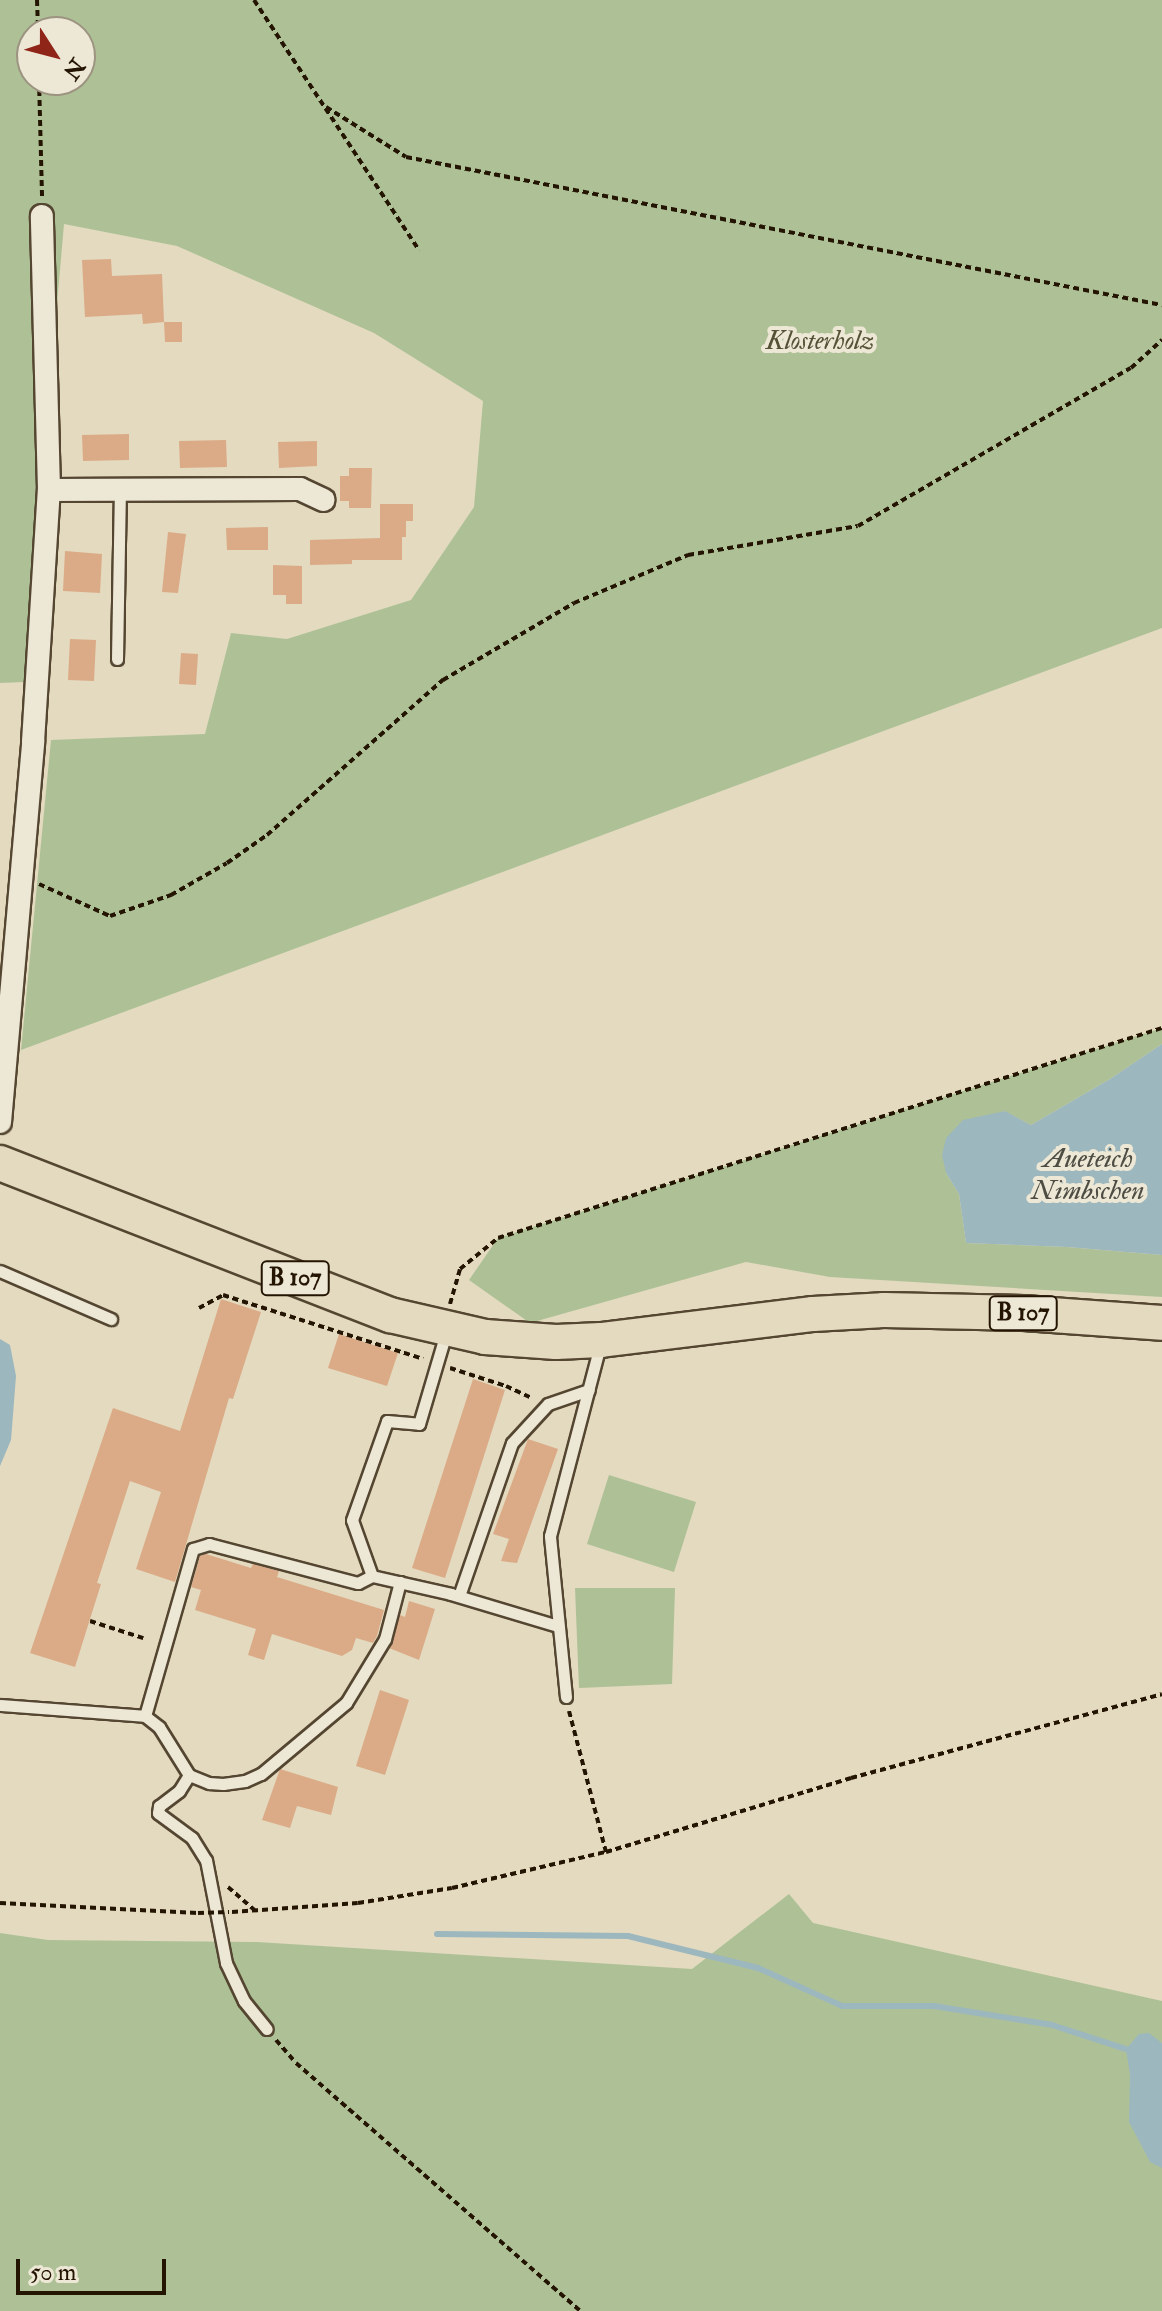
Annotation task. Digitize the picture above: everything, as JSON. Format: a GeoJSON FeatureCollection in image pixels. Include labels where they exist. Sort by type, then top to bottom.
{"type":"FeatureCollection","features":[{"type":"Feature","properties":{"kind":"main road","name":"B 107"},"geometry":{"type":"LineString","coordinates":[[0,1163],[390,1315],[446,1330],[527,1340],[601,1340],[813,1314],[884,1310],[1024,1313],[1162,1323]]}},
{"type":"Feature","properties":{"kind":"street"},"geometry":{"type":"LineString","coordinates":[[0,1122],[33,742],[49,490],[42,216]]}},
{"type":"Feature","properties":{"kind":"street"},"geometry":{"type":"LineString","coordinates":[[49,490],[300,489],[324,500]]}},
{"type":"Feature","properties":{"kind":"lane"},"geometry":{"type":"LineString","coordinates":[[117,659],[120,489]]}},
{"type":"Feature","properties":{"kind":"lane"},"geometry":{"type":"LineString","coordinates":[[0,1271],[111,1319]]}},
{"type":"Feature","properties":{"kind":"lane"},"geometry":{"type":"LineString","coordinates":[[372,1576],[352,1520],[387,1421],[419,1424],[446,1330]]}},
{"type":"Feature","properties":{"kind":"lane"},"geometry":{"type":"LineString","coordinates":[[566,1697],[550,1536],[601,1340]]}},
{"type":"Feature","properties":{"kind":"lane"},"geometry":{"type":"LineString","coordinates":[[459,1596],[512,1443],[548,1404],[589,1390]]}},
{"type":"Feature","properties":{"kind":"lane"},"geometry":{"type":"LineString","coordinates":[[145,1716],[193,1549],[209,1544],[358,1583],[372,1576],[400,1582],[558,1626]]}},
{"type":"Feature","properties":{"kind":"lane"},"geometry":{"type":"LineString","coordinates":[[0,1705],[145,1716],[159,1727],[189,1775],[209,1783],[245,1781],[275,1763],[346,1703],[385,1639],[400,1582]]}},
{"type":"Feature","properties":{"kind":"lane"},"geometry":{"type":"LineString","coordinates":[[189,1775],[179,1791],[159,1806],[158,1813],[192,1838],[206,1860],[212,1878],[226,1963],[244,2001],[267,2029]]}},
{"type":"Feature","properties":{"kind":"path"},"geometry":{"type":"LineString","coordinates":[[254,0],[419,250]]}},
{"type":"Feature","properties":{"kind":"path"},"geometry":{"type":"LineString","coordinates":[[39,96],[42,216]]}},
{"type":"Feature","properties":{"kind":"path"},"geometry":{"type":"LineString","coordinates":[[326,107],[406,157],[1162,305]]}},
{"type":"Feature","properties":{"kind":"path"},"geometry":{"type":"LineString","coordinates":[[22,876],[110,916],[171,895],[227,863],[267,835],[443,680],[574,603],[688,555],[858,526],[1131,368],[1162,340]]}},
{"type":"Feature","properties":{"kind":"path"},"geometry":{"type":"LineString","coordinates":[[446,1330],[460,1269],[498,1238],[1162,1028]]}},
{"type":"Feature","properties":{"kind":"path"},"geometry":{"type":"LineString","coordinates":[[199,1308],[223,1295],[506,1386],[548,1404]]}},
{"type":"Feature","properties":{"kind":"path"},"geometry":{"type":"LineString","coordinates":[[90,1621],[143,1638]]}},
{"type":"Feature","properties":{"kind":"path"},"geometry":{"type":"LineString","coordinates":[[0,1903],[229,1912],[358,1903],[452,1888],[606,1852],[837,1782],[1162,1694]]}},
{"type":"Feature","properties":{"kind":"path"},"geometry":{"type":"LineString","coordinates":[[566,1697],[606,1852]]}},
{"type":"Feature","properties":{"kind":"path"},"geometry":{"type":"LineString","coordinates":[[212,1878],[229,1887],[236,1898],[254,1910]]}},
{"type":"Feature","properties":{"kind":"path"},"geometry":{"type":"LineString","coordinates":[[267,2029],[296,2063],[580,2311]]}},
{"type":"Feature","properties":{"kind":"green space","name":"Klosterholz"},"geometry":{"type":"Polygon","coordinates":[[[0,0],[1162,0],[1162,628],[21,1050],[51,740],[205,734],[231,633],[287,639],[411,600],[474,507],[483,401],[374,333],[177,246],[64,224],[24,682],[0,683],[0,0]]]}},
{"type":"Feature","properties":{"kind":"green space"},"geometry":{"type":"Polygon","coordinates":[[[1162,1028],[1162,1044],[1110,1079],[1031,1125],[1004,1111],[946,1173],[959,1194],[966,1243],[1162,1255],[1162,1297],[830,1277],[746,1262],[530,1323],[469,1280],[498,1238],[1162,1028]]]}},
{"type":"Feature","properties":{"kind":"green space"},"geometry":{"type":"Polygon","coordinates":[[[609,1475],[696,1502],[674,1572],[587,1544],[609,1475]]]}},
{"type":"Feature","properties":{"kind":"green space"},"geometry":{"type":"Polygon","coordinates":[[[575,1588],[675,1588],[672,1684],[579,1688],[575,1588]]]}},
{"type":"Feature","properties":{"kind":"green space"},"geometry":{"type":"Polygon","coordinates":[[[789,1894],[813,1923],[1162,2001],[1162,2311],[0,2311],[0,1933],[48,1940],[257,1942],[692,1969],[789,1894]]]}},
{"type":"Feature","properties":{"kind":"water","name":"Aueteich Nimbschen"},"geometry":{"type":"Polygon","coordinates":[[[1162,1044],[1162,1255],[966,1243],[959,1194],[946,1173],[942,1155],[946,1138],[963,1120],[1005,1111],[1031,1125],[1110,1079],[1162,1044]]]}},
{"type":"Feature","properties":{"kind":"water"},"geometry":{"type":"Polygon","coordinates":[[[0,1339],[10,1345],[16,1376],[11,1440],[0,1466],[0,1339]]]}},
{"type":"Feature","properties":{"kind":"water"},"geometry":{"type":"Polygon","coordinates":[[[1149,2033],[1162,2043],[1162,2168],[1150,2162],[1129,2122],[1130,2075],[1126,2049],[1139,2034],[1149,2033]]]}},
{"type":"Feature","properties":{"kind":"building"},"geometry":{"type":"Polygon","coordinates":[[[111,259],[112,276],[162,274],[164,322],[143,324],[142,314],[85,317],[82,260],[111,259]]]}},
{"type":"Feature","properties":{"kind":"building"},"geometry":{"type":"Polygon","coordinates":[[[164,322],[182,322],[182,342],[165,342],[164,322]]]}},
{"type":"Feature","properties":{"kind":"building"},"geometry":{"type":"Polygon","coordinates":[[[129,434],[129,460],[83,461],[82,435],[129,434]]]}},
{"type":"Feature","properties":{"kind":"building"},"geometry":{"type":"Polygon","coordinates":[[[226,440],[227,467],[180,468],[179,441],[226,440]]]}},
{"type":"Feature","properties":{"kind":"building"},"geometry":{"type":"Polygon","coordinates":[[[317,441],[317,466],[279,468],[278,442],[317,441]]]}},
{"type":"Feature","properties":{"kind":"building"},"geometry":{"type":"Polygon","coordinates":[[[349,468],[372,468],[371,508],[349,508],[349,501],[340,501],[340,476],[349,476],[349,468]]]}},
{"type":"Feature","properties":{"kind":"building"},"geometry":{"type":"Polygon","coordinates":[[[380,504],[413,504],[413,521],[406,521],[406,537],[402,537],[402,560],[352,560],[352,564],[310,565],[310,540],[380,538],[380,504]]]}},
{"type":"Feature","properties":{"kind":"building"},"geometry":{"type":"Polygon","coordinates":[[[268,527],[268,550],[227,550],[226,528],[268,527]]]}},
{"type":"Feature","properties":{"kind":"building"},"geometry":{"type":"Polygon","coordinates":[[[168,532],[186,534],[178,593],[162,592],[168,532]]]}},
{"type":"Feature","properties":{"kind":"building"},"geometry":{"type":"Polygon","coordinates":[[[65,551],[102,554],[100,593],[63,591],[65,551]]]}},
{"type":"Feature","properties":{"kind":"building"},"geometry":{"type":"Polygon","coordinates":[[[273,565],[302,566],[302,604],[286,604],[286,595],[273,595],[273,565]]]}},
{"type":"Feature","properties":{"kind":"building"},"geometry":{"type":"Polygon","coordinates":[[[70,639],[96,640],[94,681],[68,680],[70,639]]]}},
{"type":"Feature","properties":{"kind":"building"},"geometry":{"type":"Polygon","coordinates":[[[181,653],[198,654],[196,685],[179,684],[181,653]]]}},
{"type":"Feature","properties":{"kind":"building"},"geometry":{"type":"Polygon","coordinates":[[[221,1299],[261,1312],[233,1399],[229,1398],[175,1582],[136,1569],[161,1492],[130,1481],[97,1583],[101,1584],[75,1667],[30,1653],[113,1408],[180,1431],[221,1299]]]}},
{"type":"Feature","properties":{"kind":"building"},"geometry":{"type":"Polygon","coordinates":[[[339,1334],[398,1353],[387,1386],[328,1368],[339,1334]]]}},
{"type":"Feature","properties":{"kind":"building"},"geometry":{"type":"Polygon","coordinates":[[[473,1379],[505,1390],[445,1578],[412,1568],[473,1379]]]}},
{"type":"Feature","properties":{"kind":"building"},"geometry":{"type":"Polygon","coordinates":[[[528,1439],[558,1449],[517,1563],[501,1561],[509,1539],[493,1534],[528,1439]]]}},
{"type":"Feature","properties":{"kind":"building"},"geometry":{"type":"Polygon","coordinates":[[[206,1554],[251,1568],[253,1564],[279,1571],[277,1577],[384,1610],[377,1636],[373,1643],[356,1638],[352,1650],[342,1656],[272,1634],[264,1660],[248,1655],[256,1629],[195,1610],[201,1590],[191,1587],[200,1556],[206,1554]]]}},
{"type":"Feature","properties":{"kind":"building"},"geometry":{"type":"Polygon","coordinates":[[[409,1601],[435,1609],[419,1660],[389,1648],[400,1615],[405,1617],[409,1601]]]}},
{"type":"Feature","properties":{"kind":"building"},"geometry":{"type":"Polygon","coordinates":[[[380,1690],[409,1700],[385,1775],[356,1766],[380,1690]]]}},
{"type":"Feature","properties":{"kind":"building"},"geometry":{"type":"Polygon","coordinates":[[[280,1769],[338,1787],[331,1815],[297,1806],[290,1828],[262,1820],[280,1769]]]}},
{"type":"Feature","properties":{"kind":"waterway"},"geometry":{"type":"LineString","coordinates":[[437,1934],[628,1936],[758,1968],[842,2006],[934,2006],[1052,2025],[1126,2049]]}}]}
